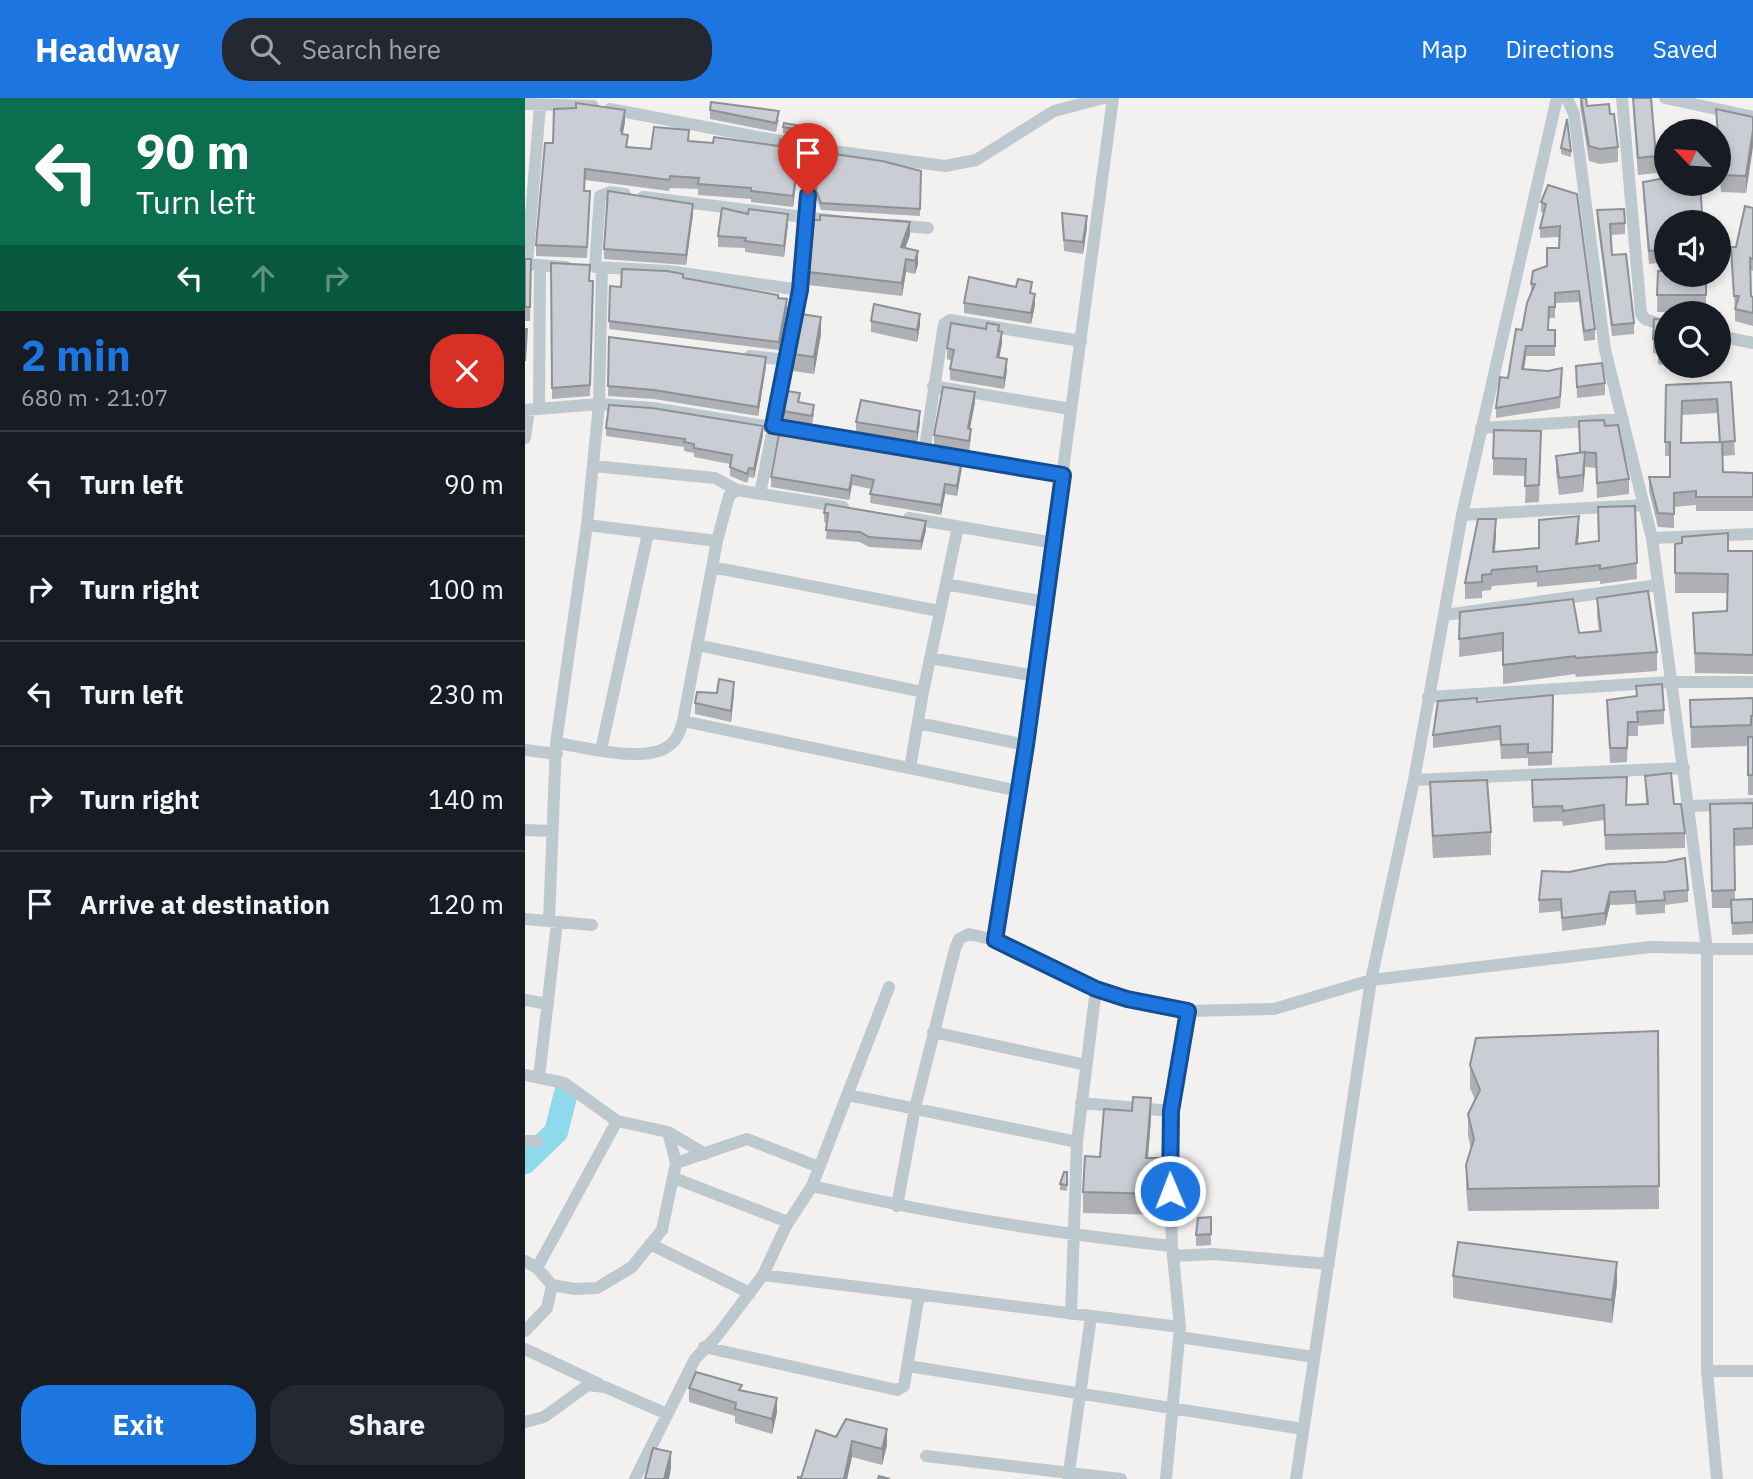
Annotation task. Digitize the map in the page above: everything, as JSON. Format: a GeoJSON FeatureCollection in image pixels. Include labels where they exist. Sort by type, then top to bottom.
{"type":"FeatureCollection","features":[{"type":"Feature","properties":{"kind":"street"},"geometry":{"type":"LineString","coordinates":[[525,104],[592,106],[812,147],[945,166],[976,160],[1054,111],[1104,98]]}},
{"type":"Feature","properties":{"kind":"street"},"geometry":{"type":"LineString","coordinates":[[995,940],[1036,676],[1113,98]]}},
{"type":"Feature","properties":{"kind":"street"},"geometry":{"type":"LineString","coordinates":[[1296,1479],[1371,980],[1414,780],[1462,514],[1557,98]]}},
{"type":"Feature","properties":{"kind":"street"},"geometry":{"type":"LineString","coordinates":[[1567,98],[1574,114],[1605,350],[1652,538],[1690,806],[1707,949],[1707,1371],[1717,1479]]}},
{"type":"Feature","properties":{"kind":"street"},"geometry":{"type":"LineString","coordinates":[[1622,98],[1641,314],[1644,319],[1654,322]]}},
{"type":"Feature","properties":{"kind":"street"},"geometry":{"type":"LineString","coordinates":[[1665,98],[1753,117]]}},
{"type":"Feature","properties":{"kind":"street"},"geometry":{"type":"LineString","coordinates":[[525,438],[531,410],[531,264],[540,106]]}},
{"type":"Feature","properties":{"kind":"street"},"geometry":{"type":"LineString","coordinates":[[760,494],[800,290],[812,147]]}},
{"type":"Feature","properties":{"kind":"street"},"geometry":{"type":"LineString","coordinates":[[539,1078],[548,1004],[553,922],[552,831],[557,749],[587,525],[607,338],[599,267],[599,200],[603,193],[847,221]]}},
{"type":"Feature","properties":{"kind":"street"},"geometry":{"type":"LineString","coordinates":[[874,223],[928,228]]}},
{"type":"Feature","properties":{"kind":"street"},"geometry":{"type":"LineString","coordinates":[[531,264],[668,271],[800,290]]}},
{"type":"Feature","properties":{"kind":"street"},"geometry":{"type":"LineString","coordinates":[[1063,475],[918,453],[933,386],[941,330],[950,320],[1081,341]]}},
{"type":"Feature","properties":{"kind":"street"},"geometry":{"type":"LineString","coordinates":[[1731,338],[1753,343]]}},
{"type":"Feature","properties":{"kind":"street"},"geometry":{"type":"LineString","coordinates":[[733,354],[786,360]]}},
{"type":"Feature","properties":{"kind":"street"},"geometry":{"type":"LineString","coordinates":[[933,386],[1070,409]]}},
{"type":"Feature","properties":{"kind":"street"},"geometry":{"type":"LineString","coordinates":[[531,410],[599,404],[653,408],[825,436]]}},
{"type":"Feature","properties":{"kind":"street"},"geometry":{"type":"LineString","coordinates":[[1481,428],[1623,419]]}},
{"type":"Feature","properties":{"kind":"street"},"geometry":{"type":"LineString","coordinates":[[593,466],[715,478],[737,490],[853,509]]}},
{"type":"Feature","properties":{"kind":"street"},"geometry":{"type":"LineString","coordinates":[[525,750],[601,750],[638,755],[664,750],[675,740],[683,721],[717,541],[729,496],[737,490]]}},
{"type":"Feature","properties":{"kind":"street"},"geometry":{"type":"LineString","coordinates":[[1462,514],[1644,505]]}},
{"type":"Feature","properties":{"kind":"street"},"geometry":{"type":"LineString","coordinates":[[892,516],[1053,542]]}},
{"type":"Feature","properties":{"kind":"street"},"geometry":{"type":"LineString","coordinates":[[587,525],[717,541]]}},
{"type":"Feature","properties":{"kind":"street"},"geometry":{"type":"LineString","coordinates":[[910,768],[939,611],[958,527]]}},
{"type":"Feature","properties":{"kind":"street"},"geometry":{"type":"LineString","coordinates":[[601,750],[648,533]]}},
{"type":"Feature","properties":{"kind":"street"},"geometry":{"type":"LineString","coordinates":[[1652,538],[1753,534]]}},
{"type":"Feature","properties":{"kind":"street"},"geometry":{"type":"LineString","coordinates":[[712,568],[939,611]]}},
{"type":"Feature","properties":{"kind":"street"},"geometry":{"type":"LineString","coordinates":[[946,584],[1045,602]]}},
{"type":"Feature","properties":{"kind":"street"},"geometry":{"type":"LineString","coordinates":[[1445,615],[1658,585]]}},
{"type":"Feature","properties":{"kind":"street"},"geometry":{"type":"LineString","coordinates":[[697,645],[923,692]]}},
{"type":"Feature","properties":{"kind":"street"},"geometry":{"type":"LineString","coordinates":[[930,657],[1036,676]]}},
{"type":"Feature","properties":{"kind":"street"},"geometry":{"type":"LineString","coordinates":[[1428,697],[1671,682],[1753,682]]}},
{"type":"Feature","properties":{"kind":"street"},"geometry":{"type":"LineString","coordinates":[[683,721],[1019,791]]}},
{"type":"Feature","properties":{"kind":"street"},"geometry":{"type":"LineString","coordinates":[[918,723],[1026,745]]}},
{"type":"Feature","properties":{"kind":"street"},"geometry":{"type":"LineString","coordinates":[[1414,780],[1684,768]]}},
{"type":"Feature","properties":{"kind":"street"},"geometry":{"type":"LineString","coordinates":[[1690,806],[1753,804]]}},
{"type":"Feature","properties":{"kind":"street"},"geometry":{"type":"LineString","coordinates":[[525,830],[552,831]]}},
{"type":"Feature","properties":{"kind":"street"},"geometry":{"type":"LineString","coordinates":[[525,919],[592,925]]}},
{"type":"Feature","properties":{"kind":"street"},"geometry":{"type":"LineString","coordinates":[[897,1206],[915,1108],[933,1032],[959,940],[969,934],[995,940],[1096,989],[1127,999],[1188,1011],[1274,1009],[1371,980],[1650,947],[1753,949]]}},
{"type":"Feature","properties":{"kind":"street"},"geometry":{"type":"LineString","coordinates":[[635,1479],[667,1413],[704,1347],[717,1336],[763,1275],[788,1222],[812,1186],[889,987]]}},
{"type":"Feature","properties":{"kind":"street"},"geometry":{"type":"LineString","coordinates":[[1071,1314],[1077,1142],[1096,989]]}},
{"type":"Feature","properties":{"kind":"street"},"geometry":{"type":"LineString","coordinates":[[525,1000],[548,1004]]}},
{"type":"Feature","properties":{"kind":"street"},"geometry":{"type":"LineString","coordinates":[[1166,1479],[1179,1332],[1169,1153],[1171,1111],[1188,1011]]}},
{"type":"Feature","properties":{"kind":"street"},"geometry":{"type":"LineString","coordinates":[[933,1032],[1086,1065]]}},
{"type":"Feature","properties":{"kind":"street"},"geometry":{"type":"LineString","coordinates":[[525,1075],[564,1083],[617,1121],[668,1132],[705,1154]]}},
{"type":"Feature","properties":{"kind":"street"},"geometry":{"type":"LineString","coordinates":[[848,1095],[1077,1142]]}},
{"type":"Feature","properties":{"kind":"street"},"geometry":{"type":"LineString","coordinates":[[1081,1103],[1171,1111]]}},
{"type":"Feature","properties":{"kind":"street"},"geometry":{"type":"LineString","coordinates":[[617,1121],[533,1266],[552,1285],[575,1289],[597,1287],[632,1266],[662,1230],[676,1163],[668,1132]]}},
{"type":"Feature","properties":{"kind":"street"},"geometry":{"type":"LineString","coordinates":[[676,1163],[747,1139],[819,1167]]}},
{"type":"Feature","properties":{"kind":"street"},"geometry":{"type":"LineString","coordinates":[[674,1178],[788,1222]]}},
{"type":"Feature","properties":{"kind":"street"},"geometry":{"type":"LineString","coordinates":[[812,1186],[897,1206],[1173,1251],[1329,1264]]}},
{"type":"Feature","properties":{"kind":"street"},"geometry":{"type":"LineString","coordinates":[[650,1244],[750,1293]]}},
{"type":"Feature","properties":{"kind":"street"},"geometry":{"type":"LineString","coordinates":[[763,1275],[1071,1314],[1314,1357]]}},
{"type":"Feature","properties":{"kind":"street"},"geometry":{"type":"LineString","coordinates":[[525,1331],[547,1308],[552,1285]]}},
{"type":"Feature","properties":{"kind":"street"},"geometry":{"type":"LineString","coordinates":[[704,1347],[897,1390],[904,1386],[919,1294]]}},
{"type":"Feature","properties":{"kind":"street"},"geometry":{"type":"LineString","coordinates":[[1068,1476],[1091,1317]]}},
{"type":"Feature","properties":{"kind":"street"},"geometry":{"type":"LineString","coordinates":[[525,1349],[667,1413]]}},
{"type":"Feature","properties":{"kind":"street"},"geometry":{"type":"LineString","coordinates":[[908,1366],[1303,1429]]}},
{"type":"Feature","properties":{"kind":"street"},"geometry":{"type":"LineString","coordinates":[[1707,1371],[1753,1371]]}},
{"type":"Feature","properties":{"kind":"street"},"geometry":{"type":"LineString","coordinates":[[525,1422],[544,1418],[589,1385],[605,1387]]}},
{"type":"Feature","properties":{"kind":"street"},"geometry":{"type":"LineString","coordinates":[[926,1456],[1068,1476],[1121,1479]]}},
{"type":"Feature","properties":{"kind":"building"},"geometry":{"type":"Polygon","coordinates":[[[1581,98],[1586,98],[1587,106],[1609,104],[1610,114],[1614,114],[1618,147],[1600,149],[1589,146],[1581,98]]]}},
{"type":"Feature","properties":{"kind":"building"},"geometry":{"type":"Polygon","coordinates":[[[1633,98],[1651,98],[1654,156],[1638,158],[1633,98]]]}},
{"type":"Feature","properties":{"kind":"building"},"geometry":{"type":"Polygon","coordinates":[[[711,102],[779,111],[776,123],[710,110],[711,102]]]}},
{"type":"Feature","properties":{"kind":"building"},"geometry":{"type":"Polygon","coordinates":[[[576,103],[625,110],[621,130],[622,134],[628,135],[626,147],[651,149],[654,127],[689,130],[688,141],[713,143],[714,137],[779,146],[780,139],[800,143],[793,196],[751,191],[751,188],[698,184],[699,178],[670,176],[669,180],[585,169],[584,191],[590,191],[587,247],[536,245],[545,143],[553,143],[554,109],[576,108],[576,103]]]}},
{"type":"Feature","properties":{"kind":"building"},"geometry":{"type":"Polygon","coordinates":[[[1716,109],[1753,117],[1746,176],[1731,175],[1731,119],[1717,119],[1716,109]]]}},
{"type":"Feature","properties":{"kind":"building"},"geometry":{"type":"Polygon","coordinates":[[[1567,119],[1571,151],[1561,148],[1567,119]]]}},
{"type":"Feature","properties":{"kind":"building"},"geometry":{"type":"Polygon","coordinates":[[[784,123],[807,127],[806,131],[783,127],[784,123]]]}},
{"type":"Feature","properties":{"kind":"building"},"geometry":{"type":"Polygon","coordinates":[[[820,152],[882,161],[921,171],[920,209],[821,203],[816,190],[820,152]]]}},
{"type":"Feature","properties":{"kind":"building"},"geometry":{"type":"Polygon","coordinates":[[[1654,180],[1654,196],[1701,196],[1702,210],[1654,210],[1654,250],[1649,251],[1643,182],[1654,180]]]}},
{"type":"Feature","properties":{"kind":"building"},"geometry":{"type":"Polygon","coordinates":[[[1548,185],[1577,194],[1595,329],[1584,331],[1579,291],[1555,293],[1555,307],[1549,307],[1548,330],[1555,330],[1555,346],[1526,346],[1522,369],[1548,371],[1562,368],[1560,397],[1496,408],[1500,377],[1508,378],[1516,329],[1522,330],[1527,303],[1535,284],[1531,284],[1533,271],[1547,266],[1547,248],[1559,248],[1560,226],[1540,228],[1546,204],[1541,202],[1548,185]]]}},
{"type":"Feature","properties":{"kind":"building"},"geometry":{"type":"Polygon","coordinates":[[[608,191],[693,204],[686,255],[604,249],[608,191]]]}},
{"type":"Feature","properties":{"kind":"building"},"geometry":{"type":"Polygon","coordinates":[[[1745,206],[1753,208],[1753,259],[1750,258],[1753,313],[1735,309],[1739,296],[1734,296],[1731,247],[1736,247],[1745,206]]]}},
{"type":"Feature","properties":{"kind":"building"},"geometry":{"type":"Polygon","coordinates":[[[722,208],[748,214],[749,209],[788,214],[784,246],[745,241],[746,238],[718,236],[722,208]]]}},
{"type":"Feature","properties":{"kind":"building"},"geometry":{"type":"Polygon","coordinates":[[[1624,209],[1625,223],[1610,224],[1612,255],[1626,254],[1634,323],[1612,325],[1597,210],[1624,209]]]}},
{"type":"Feature","properties":{"kind":"building"},"geometry":{"type":"Polygon","coordinates":[[[1062,213],[1087,216],[1083,242],[1064,240],[1062,213]]]}},
{"type":"Feature","properties":{"kind":"building"},"geometry":{"type":"Polygon","coordinates":[[[820,215],[910,222],[901,247],[918,251],[915,261],[906,259],[902,283],[809,272],[814,220],[820,220],[820,215]]]}},
{"type":"Feature","properties":{"kind":"building"},"geometry":{"type":"Polygon","coordinates":[[[525,259],[531,259],[530,307],[525,307],[525,259]]]}},
{"type":"Feature","properties":{"kind":"building"},"geometry":{"type":"Polygon","coordinates":[[[551,263],[590,265],[589,281],[593,281],[590,385],[552,388],[551,263]]]}},
{"type":"Feature","properties":{"kind":"building"},"geometry":{"type":"Polygon","coordinates":[[[622,269],[667,271],[683,274],[683,278],[778,295],[778,298],[787,299],[779,342],[609,321],[610,286],[621,287],[622,269]]]}},
{"type":"Feature","properties":{"kind":"building"},"geometry":{"type":"Polygon","coordinates":[[[969,277],[1016,287],[1018,279],[1032,282],[1030,293],[1035,294],[1031,313],[964,303],[969,277]]]}},
{"type":"Feature","properties":{"kind":"building"},"geometry":{"type":"Polygon","coordinates":[[[1657,287],[1706,287],[1706,295],[1657,295],[1657,287]]]}},
{"type":"Feature","properties":{"kind":"building"},"geometry":{"type":"Polygon","coordinates":[[[874,304],[920,314],[917,330],[871,321],[874,304]]]}},
{"type":"Feature","properties":{"kind":"building"},"geometry":{"type":"Polygon","coordinates":[[[801,314],[821,317],[814,357],[793,354],[801,314]]]}},
{"type":"Feature","properties":{"kind":"building"},"geometry":{"type":"Polygon","coordinates":[[[951,323],[986,329],[987,323],[999,325],[998,331],[1002,332],[997,357],[1007,359],[1004,378],[950,369],[954,350],[947,348],[951,323]]]}},
{"type":"Feature","properties":{"kind":"building"},"geometry":{"type":"Polygon","coordinates":[[[525,329],[527,329],[525,361],[525,329]]]}},
{"type":"Feature","properties":{"kind":"building"},"geometry":{"type":"Polygon","coordinates":[[[609,337],[766,357],[758,407],[654,390],[608,386],[609,337]]]}},
{"type":"Feature","properties":{"kind":"building"},"geometry":{"type":"Polygon","coordinates":[[[1602,363],[1605,383],[1577,387],[1576,366],[1602,363]]]}},
{"type":"Feature","properties":{"kind":"building"},"geometry":{"type":"Polygon","coordinates":[[[1731,382],[1735,441],[1722,442],[1723,472],[1753,473],[1753,497],[1696,497],[1696,491],[1674,493],[1674,514],[1658,513],[1649,477],[1670,477],[1670,442],[1665,442],[1666,385],[1731,382]],[[1717,399],[1682,401],[1681,443],[1720,442],[1717,399]]]}},
{"type":"Feature","properties":{"kind":"building"},"geometry":{"type":"Polygon","coordinates":[[[943,387],[975,392],[968,428],[971,429],[969,441],[934,435],[943,387]]]}},
{"type":"Feature","properties":{"kind":"building"},"geometry":{"type":"Polygon","coordinates":[[[787,391],[800,393],[798,402],[814,405],[812,416],[783,411],[787,391]]]}},
{"type":"Feature","properties":{"kind":"building"},"geometry":{"type":"Polygon","coordinates":[[[861,400],[920,411],[917,432],[856,422],[861,400]]]}},
{"type":"Feature","properties":{"kind":"building"},"geometry":{"type":"Polygon","coordinates":[[[609,405],[652,408],[763,426],[754,469],[749,468],[747,474],[730,467],[732,455],[694,448],[694,444],[684,442],[685,439],[606,428],[609,405]]]}},
{"type":"Feature","properties":{"kind":"building"},"geometry":{"type":"Polygon","coordinates":[[[1604,420],[1605,426],[1618,425],[1629,479],[1597,483],[1596,453],[1580,452],[1579,421],[1604,420]]]}},
{"type":"Feature","properties":{"kind":"building"},"geometry":{"type":"Polygon","coordinates":[[[780,428],[962,458],[957,486],[945,484],[941,505],[870,494],[874,480],[852,475],[849,490],[771,477],[780,428]]]}},
{"type":"Feature","properties":{"kind":"building"},"geometry":{"type":"Polygon","coordinates":[[[1494,430],[1541,431],[1539,485],[1525,486],[1526,459],[1493,458],[1494,430]]]}},
{"type":"Feature","properties":{"kind":"building"},"geometry":{"type":"Polygon","coordinates":[[[1585,452],[1583,475],[1559,478],[1556,456],[1585,452]]]}},
{"type":"Feature","properties":{"kind":"building"},"geometry":{"type":"Polygon","coordinates":[[[826,504],[926,521],[921,541],[826,530],[826,504]]]}},
{"type":"Feature","properties":{"kind":"building"},"geometry":{"type":"Polygon","coordinates":[[[1635,506],[1637,563],[1600,569],[1600,565],[1537,572],[1537,566],[1492,570],[1491,574],[1482,575],[1482,582],[1465,583],[1478,519],[1496,519],[1493,552],[1539,548],[1539,520],[1579,516],[1576,544],[1599,541],[1598,507],[1635,506]]]}},
{"type":"Feature","properties":{"kind":"building"},"geometry":{"type":"Polygon","coordinates":[[[1728,533],[1728,551],[1753,551],[1753,655],[1695,653],[1693,613],[1727,611],[1728,574],[1675,573],[1675,544],[1682,543],[1682,537],[1728,533]]]}},
{"type":"Feature","properties":{"kind":"building"},"geometry":{"type":"Polygon","coordinates":[[[1648,591],[1657,652],[1575,656],[1503,665],[1503,633],[1459,639],[1460,612],[1573,599],[1579,633],[1601,631],[1597,598],[1648,591]]]}},
{"type":"Feature","properties":{"kind":"building"},"geometry":{"type":"Polygon","coordinates":[[[719,679],[734,682],[731,711],[695,703],[697,692],[717,693],[719,679]]]}},
{"type":"Feature","properties":{"kind":"building"},"geometry":{"type":"Polygon","coordinates":[[[1662,684],[1664,710],[1637,712],[1638,722],[1628,722],[1627,748],[1610,748],[1607,700],[1637,696],[1636,686],[1662,684]]]}},
{"type":"Feature","properties":{"kind":"building"},"geometry":{"type":"Polygon","coordinates":[[[1553,695],[1552,752],[1528,753],[1528,744],[1501,745],[1500,726],[1433,735],[1438,701],[1477,698],[1477,702],[1553,695]]]}},
{"type":"Feature","properties":{"kind":"building"},"geometry":{"type":"Polygon","coordinates":[[[1753,698],[1751,725],[1691,727],[1690,700],[1753,698]]]}},
{"type":"Feature","properties":{"kind":"building"},"geometry":{"type":"Polygon","coordinates":[[[1748,737],[1753,737],[1753,775],[1748,775],[1748,737]]]}},
{"type":"Feature","properties":{"kind":"building"},"geometry":{"type":"Polygon","coordinates":[[[1671,773],[1674,804],[1681,804],[1685,833],[1605,835],[1604,805],[1563,811],[1562,806],[1533,807],[1532,780],[1627,777],[1626,805],[1648,804],[1645,776],[1671,773]]]}},
{"type":"Feature","properties":{"kind":"building"},"geometry":{"type":"Polygon","coordinates":[[[1487,780],[1491,832],[1433,836],[1430,782],[1487,780]]]}},
{"type":"Feature","properties":{"kind":"building"},"geometry":{"type":"Polygon","coordinates":[[[1753,803],[1753,828],[1734,829],[1735,890],[1712,891],[1710,804],[1753,803]]]}},
{"type":"Feature","properties":{"kind":"building"},"geometry":{"type":"Polygon","coordinates":[[[1685,858],[1688,890],[1664,892],[1665,900],[1636,902],[1635,891],[1610,892],[1605,913],[1562,918],[1561,899],[1539,900],[1542,871],[1569,872],[1609,864],[1666,862],[1685,858]]]}},
{"type":"Feature","properties":{"kind":"building"},"geometry":{"type":"Polygon","coordinates":[[[1753,899],[1753,922],[1732,923],[1731,900],[1753,899]]]}},
{"type":"Feature","properties":{"kind":"building"},"geometry":{"type":"Polygon","coordinates":[[[1658,1031],[1659,1186],[1468,1189],[1466,1165],[1474,1139],[1468,1114],[1480,1090],[1470,1065],[1476,1038],[1658,1031]]]}},
{"type":"Feature","properties":{"kind":"building"},"geometry":{"type":"Polygon","coordinates":[[[1133,1097],[1151,1098],[1146,1158],[1161,1158],[1160,1194],[1083,1192],[1085,1156],[1100,1157],[1104,1109],[1132,1111],[1133,1097]]]}},
{"type":"Feature","properties":{"kind":"building"},"geometry":{"type":"Polygon","coordinates":[[[1064,1172],[1067,1172],[1067,1185],[1060,1184],[1064,1172]]]}},
{"type":"Feature","properties":{"kind":"building"},"geometry":{"type":"Polygon","coordinates":[[[1211,1217],[1211,1234],[1196,1235],[1198,1218],[1211,1217]]]}},
{"type":"Feature","properties":{"kind":"building"},"geometry":{"type":"Polygon","coordinates":[[[1458,1242],[1617,1262],[1612,1300],[1453,1276],[1458,1242]]]}},
{"type":"Feature","properties":{"kind":"building"},"geometry":{"type":"Polygon","coordinates":[[[696,1372],[742,1385],[739,1390],[777,1398],[772,1419],[735,1409],[736,1403],[689,1388],[696,1372]]]}},
{"type":"Feature","properties":{"kind":"building"},"geometry":{"type":"Polygon","coordinates":[[[846,1419],[887,1429],[882,1449],[852,1441],[844,1479],[798,1479],[801,1478],[816,1430],[836,1437],[846,1419]]]}},
{"type":"Feature","properties":{"kind":"building"},"geometry":{"type":"Polygon","coordinates":[[[653,1448],[671,1452],[664,1479],[645,1479],[653,1448]]]}},
{"type":"Feature","properties":{"kind":"waterway"},"geometry":{"type":"LineString","coordinates":[[525,1162],[556,1132],[566,1093]]}},
{"type":"Feature","properties":{"kind":"route"},"geometry":{"type":"LineString","coordinates":[[808,195],[800,290],[773,426],[924,454],[1063,475],[1026,745],[995,940],[1096,989],[1127,999],[1188,1011],[1171,1111],[1170,1191]]}}]}
